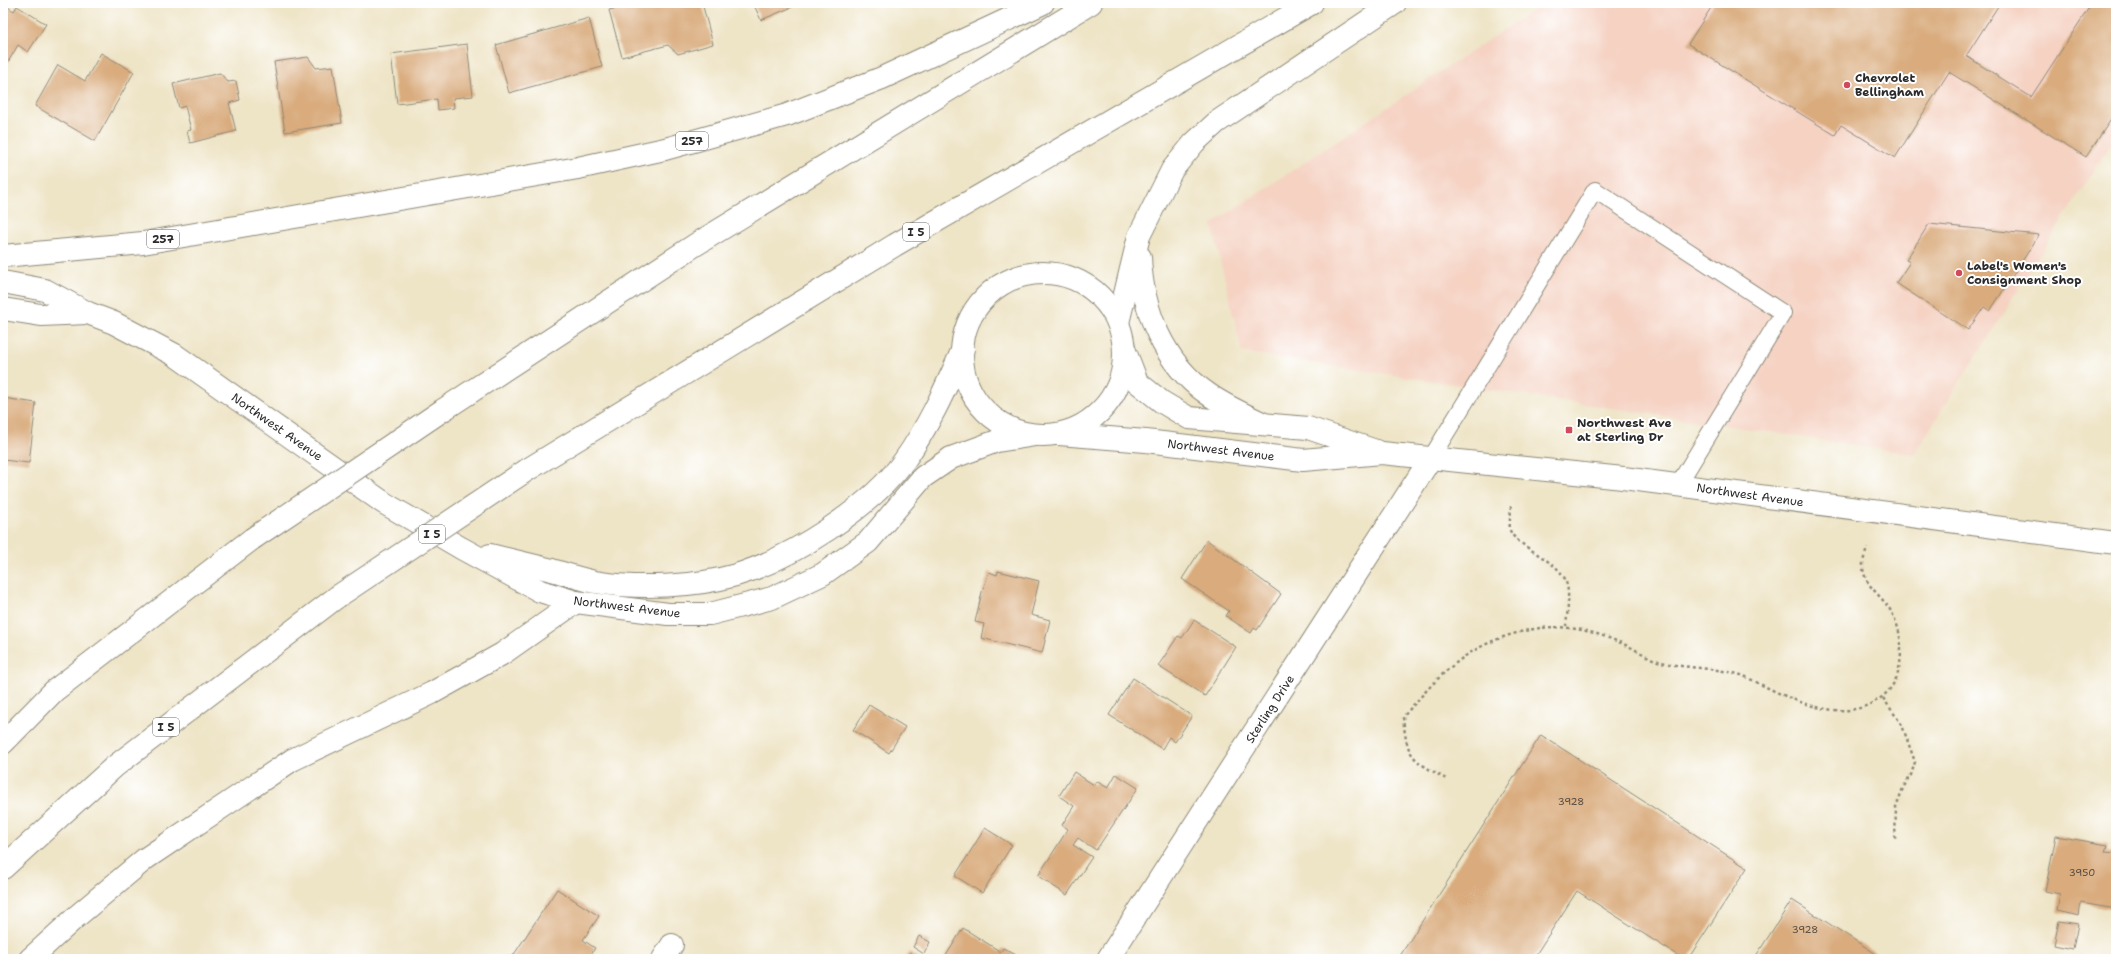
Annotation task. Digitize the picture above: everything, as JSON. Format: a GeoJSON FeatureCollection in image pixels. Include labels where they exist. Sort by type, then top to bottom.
{"type":"FeatureCollection","features":[{"type":"Feature","properties":{"kind":"main road","name":"257"},"geometry":{"type":"LineString","coordinates":[[3,256],[143,243],[578,168],[665,149],[787,115],[867,84],[1043,3]]}},
{"type":"Feature","properties":{"kind":"main road"},"geometry":{"type":"LineString","coordinates":[[3,743],[54,691],[252,539],[443,410],[695,245],[1091,3]]}},
{"type":"Feature","properties":{"kind":"main road","name":"I 5"},"geometry":{"type":"LineString","coordinates":[[3,868],[114,767],[337,597],[527,470],[895,244],[1312,3]]}},
{"type":"Feature","properties":{"kind":"main road"},"geometry":{"type":"LineString","coordinates":[[1118,323],[1139,236],[1172,170],[1194,143],[1217,122],[1395,3]]}},
{"type":"Feature","properties":{"kind":"main road"},"geometry":{"type":"LineString","coordinates":[[1139,236],[1140,278],[1146,304],[1155,328],[1168,352],[1185,373],[1206,393],[1226,406],[1264,424]]}},
{"type":"Feature","properties":{"kind":"main road"},"geometry":{"type":"LineString","coordinates":[[1037,274],[1066,276],[1091,289],[1102,298],[1118,323],[1124,349],[1120,378],[1107,404],[1090,421],[1059,434],[1035,435],[1021,432],[1008,427],[987,412],[970,390],[965,376],[963,349],[970,321],[986,297],[1009,281],[1037,274]]}},
{"type":"Feature","properties":{"kind":"main road","name":"Northwest Avenue"},"geometry":{"type":"LineString","coordinates":[[3,282],[45,290],[88,312],[114,323],[175,355],[384,503],[461,548],[540,591],[576,602],[668,614],[710,614],[772,598],[824,574],[868,542],[923,476],[950,458],[997,442],[1035,435]]}},
{"type":"Feature","properties":{"kind":"main road","name":"Northwest Avenue"},"geometry":{"type":"LineString","coordinates":[[3,309],[41,315],[88,312]]}},
{"type":"Feature","properties":{"kind":"main road","name":"Northwest Avenue"},"geometry":{"type":"LineString","coordinates":[[461,548],[595,582],[639,585],[688,583],[736,575],[782,556],[828,529],[869,498],[903,462],[923,432],[963,349]]}},
{"type":"Feature","properties":{"kind":"main road","name":"Northwest Avenue"},"geometry":{"type":"LineString","coordinates":[[1124,349],[1137,382],[1162,402],[1189,418],[1308,428],[1382,453]]}},
{"type":"Feature","properties":{"kind":"main road","name":"Northwest Avenue"},"geometry":{"type":"LineString","coordinates":[[1059,434],[1146,441],[1303,460],[1382,453],[1431,458],[1678,485],[2116,543]]}},
{"type":"Feature","properties":{"kind":"main road","name":"Sterling Drive"},"geometry":{"type":"LineString","coordinates":[[1108,959],[1431,458]]}},
{"type":"Feature","properties":{"kind":"main road"},"geometry":{"type":"LineString","coordinates":[[30,959],[76,917],[144,859],[292,760],[432,693],[502,654],[576,602]]}},
{"type":"Feature","properties":{"kind":"lane"},"geometry":{"type":"LineString","coordinates":[[1431,458],[1595,190],[1783,313],[1678,485]]}},
{"type":"Feature","properties":{"kind":"path"},"geometry":{"type":"LineString","coordinates":[[1511,506],[1510,531],[1518,542],[1555,565],[1566,579],[1570,595],[1566,626]]}},
{"type":"Feature","properties":{"kind":"path"},"geometry":{"type":"LineString","coordinates":[[1446,779],[1423,766],[1412,756],[1406,742],[1403,717],[1430,686],[1461,657],[1491,641],[1523,631],[1566,626],[1598,634],[1661,662],[1742,675],[1804,702],[1838,712],[1864,708],[1883,698],[1897,676],[1901,653],[1899,630],[1889,608],[1872,590],[1866,577],[1863,565],[1867,548]]}},
{"type":"Feature","properties":{"kind":"path"},"geometry":{"type":"LineString","coordinates":[[1883,698],[1902,725],[1915,762],[1912,775],[1903,788],[1896,807],[1895,841]]}},
{"type":"Feature","properties":{"kind":"shaded area"},"geometry":{"type":"Polygon","coordinates":[[[1544,3],[2116,3],[2116,135],[1914,454],[1242,352],[1212,224],[1544,3]]]}},
{"type":"Feature","properties":{"kind":"building"},"geometry":{"type":"Polygon","coordinates":[[[637,3],[702,3],[713,44],[678,54],[668,45],[622,57],[609,10],[637,3]]]}},
{"type":"Feature","properties":{"kind":"building"},"geometry":{"type":"Polygon","coordinates":[[[753,3],[802,3],[761,20],[753,3]]]}},
{"type":"Feature","properties":{"kind":"building","name":"Chevrolet Bellingham"},"geometry":{"type":"Polygon","coordinates":[[[1714,3],[2000,3],[1966,56],[2031,97],[2092,3],[2116,3],[2116,112],[2086,157],[1949,72],[1895,158],[1841,125],[1835,135],[1688,44],[1714,3]]]}},
{"type":"Feature","properties":{"kind":"building"},"geometry":{"type":"Polygon","coordinates":[[[3,4],[14,11],[17,6],[46,24],[28,52],[18,45],[8,62],[3,59],[3,4]]]}},
{"type":"Feature","properties":{"kind":"building"},"geometry":{"type":"Polygon","coordinates":[[[589,18],[602,67],[509,93],[496,45],[589,18]]]}},
{"type":"Feature","properties":{"kind":"building"},"geometry":{"type":"Polygon","coordinates":[[[467,44],[473,96],[453,98],[454,108],[438,110],[437,99],[397,104],[391,54],[467,44]]]}},
{"type":"Feature","properties":{"kind":"building"},"geometry":{"type":"Polygon","coordinates":[[[101,53],[134,72],[95,141],[35,106],[58,65],[85,81],[101,53]]]}},
{"type":"Feature","properties":{"kind":"building"},"geometry":{"type":"Polygon","coordinates":[[[308,57],[316,68],[333,66],[342,123],[285,132],[274,62],[308,57]]]}},
{"type":"Feature","properties":{"kind":"building"},"geometry":{"type":"Polygon","coordinates":[[[220,73],[228,82],[236,81],[240,100],[229,103],[236,131],[190,143],[187,131],[191,130],[185,106],[179,108],[173,84],[220,73]]]}},
{"type":"Feature","properties":{"kind":"building","name":"Label's Women's Consignment Shop"},"geometry":{"type":"Polygon","coordinates":[[[1929,224],[2039,235],[1990,311],[1984,307],[1968,330],[1896,283],[1910,262],[1906,260],[1929,224]]]}},
{"type":"Feature","properties":{"kind":"building"},"geometry":{"type":"Polygon","coordinates":[[[3,398],[36,403],[29,463],[3,460],[3,398]]]}},
{"type":"Feature","properties":{"kind":"building"},"geometry":{"type":"Polygon","coordinates":[[[1207,540],[1281,594],[1257,630],[1254,628],[1251,633],[1226,616],[1229,611],[1182,579],[1207,540]]]}},
{"type":"Feature","properties":{"kind":"building"},"geometry":{"type":"Polygon","coordinates":[[[998,571],[1039,581],[1031,615],[1050,620],[1042,653],[981,638],[984,624],[975,622],[982,592],[989,572],[997,575],[998,571]]]}},
{"type":"Feature","properties":{"kind":"building"},"geometry":{"type":"Polygon","coordinates":[[[1194,620],[1236,647],[1205,696],[1158,666],[1178,636],[1182,638],[1194,620]]]}},
{"type":"Feature","properties":{"kind":"building"},"geometry":{"type":"Polygon","coordinates":[[[1133,678],[1192,716],[1175,742],[1169,737],[1162,749],[1109,715],[1133,678]]]}},
{"type":"Feature","properties":{"kind":"building"},"geometry":{"type":"Polygon","coordinates":[[[869,705],[905,727],[889,753],[853,730],[869,705]]]}},
{"type":"Feature","properties":{"kind":"building"},"geometry":{"type":"Polygon","coordinates":[[[1541,735],[1747,868],[1688,959],[1683,959],[1577,891],[1533,959],[1398,959],[1541,735]]]}},
{"type":"Feature","properties":{"kind":"building"},"geometry":{"type":"Polygon","coordinates":[[[1074,772],[1094,785],[1096,781],[1108,788],[1116,774],[1138,788],[1096,850],[1078,838],[1073,845],[1092,857],[1067,895],[1038,876],[1068,829],[1062,825],[1074,806],[1059,796],[1074,772]]]}},
{"type":"Feature","properties":{"kind":"building"},"geometry":{"type":"Polygon","coordinates":[[[985,828],[1012,845],[982,893],[955,876],[985,828]]]}},
{"type":"Feature","properties":{"kind":"building"},"geometry":{"type":"Polygon","coordinates":[[[2056,836],[2108,845],[2106,852],[2116,853],[2116,909],[2081,903],[2079,916],[2057,911],[2060,894],[2045,891],[2056,836]]]}},
{"type":"Feature","properties":{"kind":"building"},"geometry":{"type":"Polygon","coordinates":[[[557,889],[599,916],[583,940],[595,948],[588,959],[511,959],[557,889]]]}},
{"type":"Feature","properties":{"kind":"building"},"geometry":{"type":"Polygon","coordinates":[[[1792,900],[1884,959],[1754,959],[1792,900]]]}},
{"type":"Feature","properties":{"kind":"building"},"geometry":{"type":"Polygon","coordinates":[[[2059,921],[2078,924],[2073,949],[2054,945],[2059,921]]]}},
{"type":"Feature","properties":{"kind":"building"},"geometry":{"type":"Polygon","coordinates":[[[963,928],[1001,952],[1003,948],[1016,955],[1013,959],[944,959],[963,928]]]}},
{"type":"Feature","properties":{"kind":"building"},"geometry":{"type":"Polygon","coordinates":[[[919,936],[930,942],[924,954],[913,947],[919,936]]]}},
{"type":"Feature","properties":{"kind":"building"},"geometry":{"type":"Polygon","coordinates":[[[910,952],[920,959],[905,959],[910,952]]]}},
{"type":"Feature","properties":{"kind":"place","name":"Chevrolet Bellingham"},"geometry":{"type":"Point","coordinates":[1847,85]}},
{"type":"Feature","properties":{"kind":"place","name":"Label's Women's Consignment Shop"},"geometry":{"type":"Point","coordinates":[1959,273]}},
{"type":"Feature","properties":{"kind":"place","name":"Northwest Ave at Sterling Dr"},"geometry":{"type":"Point","coordinates":[1569,430]}}]}
